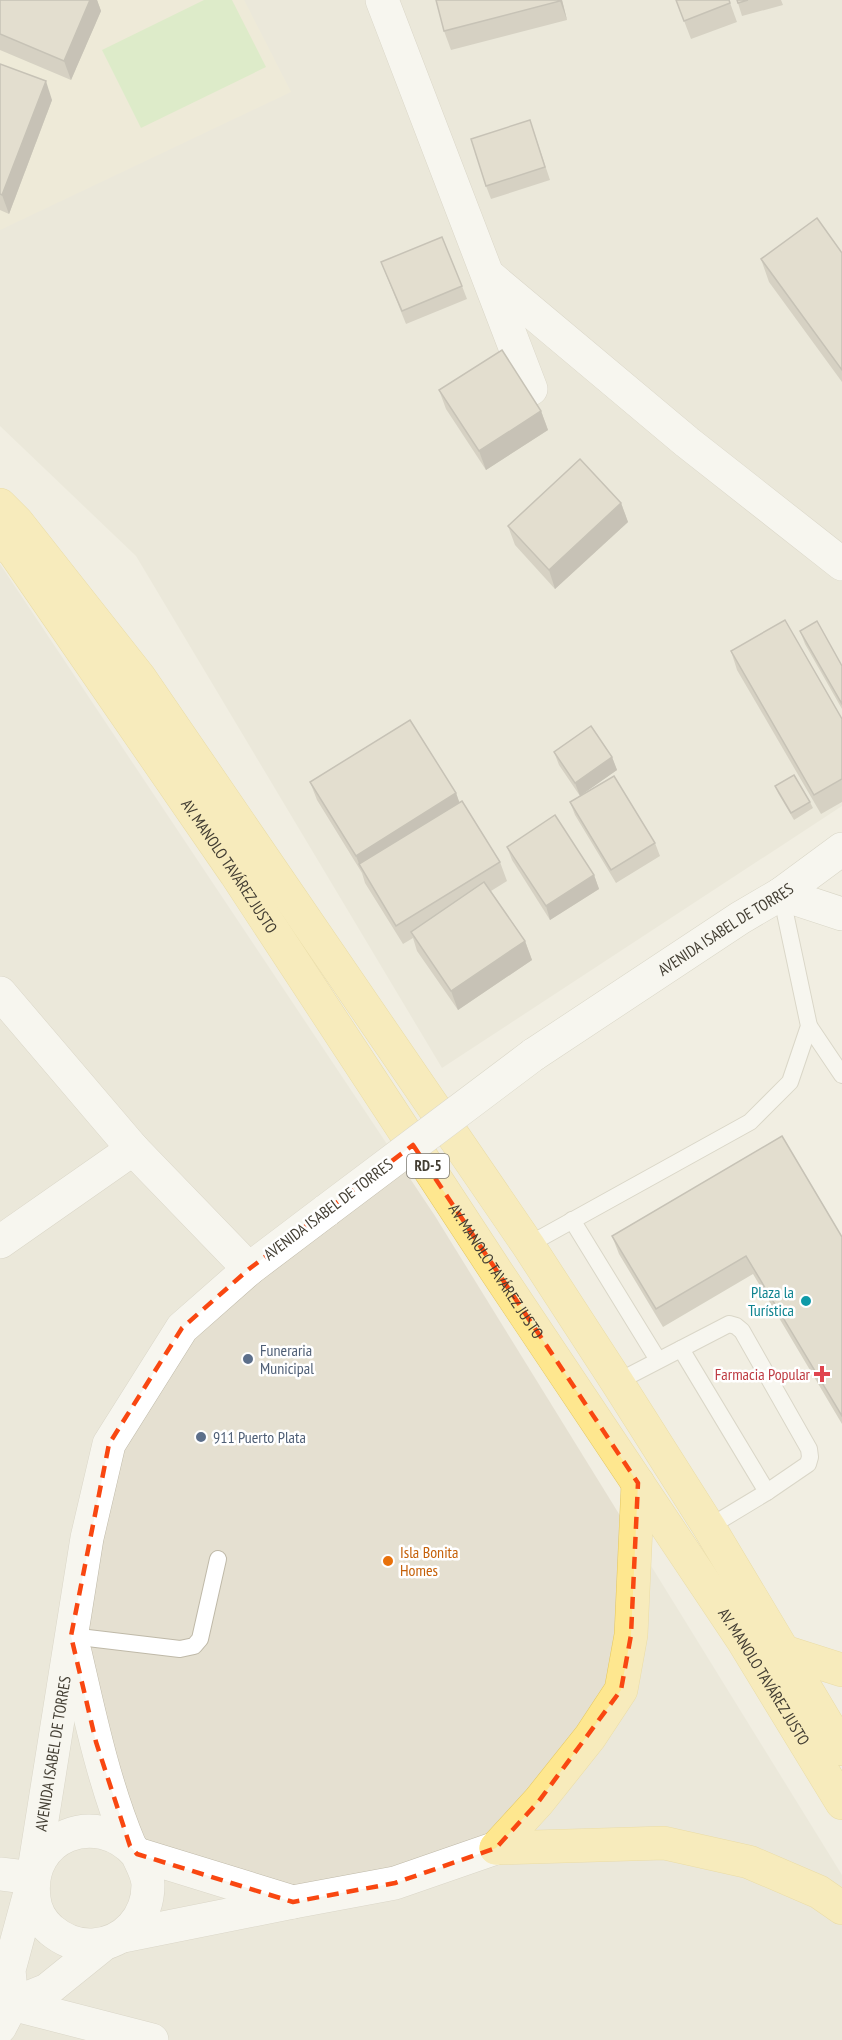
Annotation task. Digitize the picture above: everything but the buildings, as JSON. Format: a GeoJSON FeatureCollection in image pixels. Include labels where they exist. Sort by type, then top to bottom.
{"type":"FeatureCollection","features":[{"type":"Feature","properties":{"kind":"main road","name":"AV. MANOLO TAVÁREZ JUSTO"},"geometry":{"type":"LineString","coordinates":[[0,505],[18,522],[140,678],[528,1245],[709,1527],[842,1749]]}},
{"type":"Feature","properties":{"kind":"main road","name":"AV. MANOLO TAVÁREZ JUSTO"},"geometry":{"type":"LineString","coordinates":[[0,539],[14,552],[236,874],[742,1640],[842,1803]]}},
{"type":"Feature","properties":{"kind":"main road"},"geometry":{"type":"LineString","coordinates":[[496,1848],[539,1801],[590,1737],[621,1690],[631,1635],[638,1483]]}},
{"type":"Feature","properties":{"kind":"main road"},"geometry":{"type":"LineString","coordinates":[[782,1652],[842,1670]]}},
{"type":"Feature","properties":{"kind":"main road"},"geometry":{"type":"LineString","coordinates":[[496,1848],[664,1843],[749,1862],[819,1892],[842,1908]]}},
{"type":"Feature","properties":{"kind":"street"},"geometry":{"type":"LineString","coordinates":[[382,0],[531,389]]}},
{"type":"Feature","properties":{"kind":"street"},"geometry":{"type":"LineString","coordinates":[[489,276],[687,442],[842,564]]}},
{"type":"Feature","properties":{"kind":"street","name":"AVENIDA ISABEL DE TORRES"},"geometry":{"type":"LineString","coordinates":[[4,2018],[9,1970],[23,1925],[33,1877],[87,1538],[109,1444],[182,1328],[249,1269],[533,1056],[740,918],[781,894],[842,849]]}},
{"type":"Feature","properties":{"kind":"street"},"geometry":{"type":"LineString","coordinates":[[781,894],[842,914]]}},
{"type":"Feature","properties":{"kind":"street"},"geometry":{"type":"LineString","coordinates":[[0,993],[132,1149],[249,1269]]}},
{"type":"Feature","properties":{"kind":"street"},"geometry":{"type":"LineString","coordinates":[[0,1242],[132,1149]]}},
{"type":"Feature","properties":{"kind":"street","name":"AVENIDA ISABEL DE TORRES"},"geometry":{"type":"LineString","coordinates":[[71,1636],[96,1742],[134,1850]]}},
{"type":"Feature","properties":{"kind":"street"},"geometry":{"type":"LineString","coordinates":[[293,1902],[134,1850],[110,1834],[87,1830],[64,1836],[46,1850],[33,1877],[35,1905],[45,1924],[62,1938],[82,1946],[293,1902],[395,1884],[496,1848]]}},
{"type":"Feature","properties":{"kind":"street"},"geometry":{"type":"LineString","coordinates":[[4,2018],[113,1940],[143,1913],[148,1883],[134,1850]]}},
{"type":"Feature","properties":{"kind":"street"},"geometry":{"type":"LineString","coordinates":[[0,1874],[33,1877]]}},
{"type":"Feature","properties":{"kind":"street"},"geometry":{"type":"LineString","coordinates":[[4,2018],[152,2040]]}},
{"type":"Feature","properties":{"kind":"lane"},"geometry":{"type":"LineString","coordinates":[[781,894],[809,1026],[842,1075]]}},
{"type":"Feature","properties":{"kind":"lane"},"geometry":{"type":"LineString","coordinates":[[528,1245],[750,1122],[790,1082],[809,1026]]}},
{"type":"Feature","properties":{"kind":"lane"},"geometry":{"type":"LineString","coordinates":[[572,1220],[658,1360]]}},
{"type":"Feature","properties":{"kind":"lane"},"geometry":{"type":"LineString","coordinates":[[617,1382],[729,1324],[742,1331],[809,1449],[810,1457],[808,1464],[709,1527]]}},
{"type":"Feature","properties":{"kind":"lane"},"geometry":{"type":"LineString","coordinates":[[681,1349],[767,1492]]}},
{"type":"Feature","properties":{"kind":"lane"},"geometry":{"type":"LineString","coordinates":[[71,1636],[180,1649],[194,1646],[200,1640],[218,1559]]}},
{"type":"Feature","properties":{"kind":"highlighted area"},"geometry":{"type":"Polygon","coordinates":[[[413,1145],[638,1483],[631,1635],[621,1690],[539,1801],[496,1848],[395,1883],[293,1902],[137,1854],[130,1846],[96,1742],[71,1636],[109,1444],[182,1328],[249,1269],[413,1145]]]}},
{"type":"Feature","properties":{"kind":"shaded area"},"geometry":{"type":"Polygon","coordinates":[[[0,0],[842,0],[842,806],[442,1068],[136,556],[0,426],[0,0]]]}},
{"type":"Feature","properties":{"kind":"shaded area"},"geometry":{"type":"Polygon","coordinates":[[[0,0],[244,0],[291,92],[0,230],[0,0]]]}},
{"type":"Feature","properties":{"kind":"shaded area"},"geometry":{"type":"Polygon","coordinates":[[[0,564],[435,1216],[842,1875],[842,2040],[0,2040],[0,564]]]}},
{"type":"Feature","properties":{"kind":"green space"},"geometry":{"type":"Polygon","coordinates":[[[204,0],[232,0],[266,67],[141,128],[102,50],[204,0]]]}},
{"type":"Feature","properties":{"kind":"place","name":"Plaza la Turística"},"geometry":{"type":"Point","coordinates":[806,1301]}},
{"type":"Feature","properties":{"kind":"place","name":"Funeraria Municipal"},"geometry":{"type":"Point","coordinates":[248,1359]}},
{"type":"Feature","properties":{"kind":"place","name":"Farmacia Popular"},"geometry":{"type":"Point","coordinates":[822,1374]}},
{"type":"Feature","properties":{"kind":"place","name":"911 Puerto Plata"},"geometry":{"type":"Point","coordinates":[201,1437]}},
{"type":"Feature","properties":{"kind":"place","name":"Isla Bonita Homes"},"geometry":{"type":"Point","coordinates":[388,1561]}}]}
